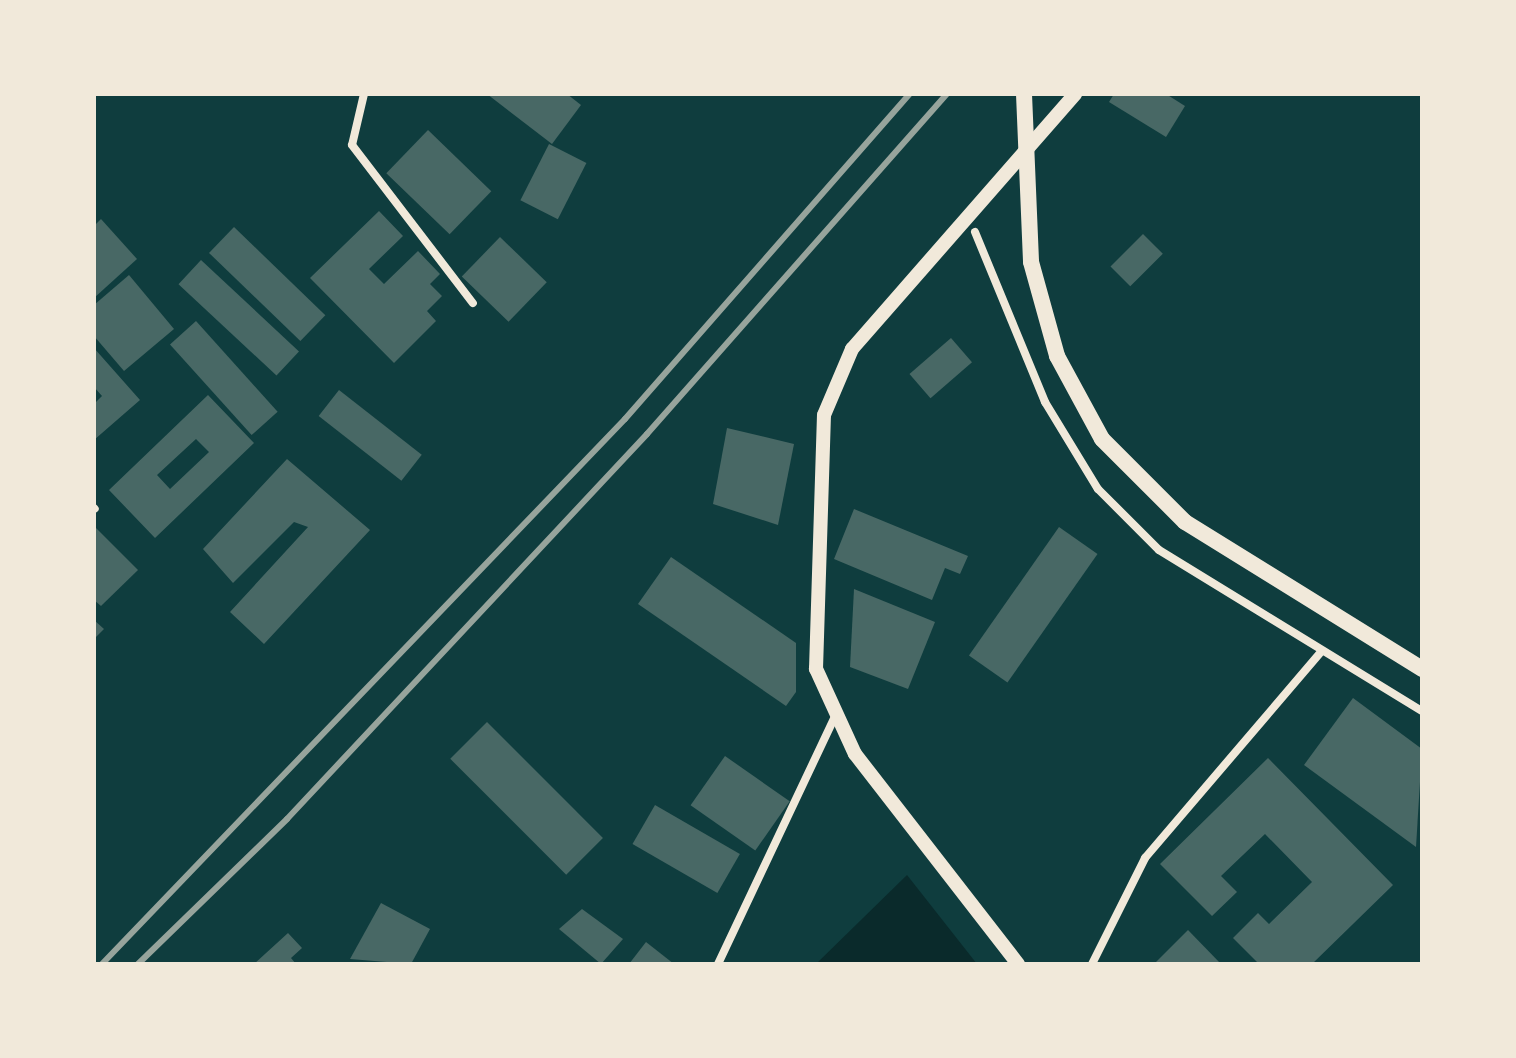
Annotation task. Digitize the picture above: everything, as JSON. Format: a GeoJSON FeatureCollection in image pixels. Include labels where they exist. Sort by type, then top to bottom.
{"type":"FeatureCollection","features":[{"type":"Feature","properties":{"kind":"main road"},"geometry":{"type":"LineString","coordinates":[[1024,94],[1031,262],[1057,356],[1102,439],[1185,522],[1422,669]]}},
{"type":"Feature","properties":{"kind":"street"},"geometry":{"type":"LineString","coordinates":[[364,94],[352,145],[473,303]]}},
{"type":"Feature","properties":{"kind":"street"},"geometry":{"type":"LineString","coordinates":[[1018,964],[855,754],[816,669],[813,622],[824,415],[836,375],[1075,94]]}},
{"type":"Feature","properties":{"kind":"street"},"geometry":{"type":"LineString","coordinates":[[975,232],[1045,402],[1098,489],[1159,550],[1320,653],[1422,711]]}},
{"type":"Feature","properties":{"kind":"street"},"geometry":{"type":"LineString","coordinates":[[1092,964],[1145,858],[1320,653]]}},
{"type":"Feature","properties":{"kind":"street"},"geometry":{"type":"LineString","coordinates":[[718,964],[835,716]]}},
{"type":"Feature","properties":{"kind":"water"},"geometry":{"type":"Polygon","coordinates":[[[907,875],[977,964],[816,964],[907,875]]]}},
{"type":"Feature","properties":{"kind":"building"},"geometry":{"type":"Polygon","coordinates":[[[487,94],[567,94],[581,105],[552,144],[487,94]]]}},
{"type":"Feature","properties":{"kind":"building"},"geometry":{"type":"Polygon","coordinates":[[[1114,94],[1166,94],[1185,106],[1166,137],[1109,102],[1114,94]]]}},
{"type":"Feature","properties":{"kind":"building"},"geometry":{"type":"Polygon","coordinates":[[[428,130],[491,191],[450,234],[386,173],[428,130]]]}},
{"type":"Feature","properties":{"kind":"building"},"geometry":{"type":"Polygon","coordinates":[[[549,144],[586,163],[558,219],[520,200],[549,144]]]}},
{"type":"Feature","properties":{"kind":"building"},"geometry":{"type":"Polygon","coordinates":[[[379,211],[403,236],[369,269],[384,284],[418,251],[440,274],[430,284],[442,296],[427,311],[436,321],[394,363],[310,278],[379,211]]]}},
{"type":"Feature","properties":{"kind":"building"},"geometry":{"type":"Polygon","coordinates":[[[101,219],[137,259],[94,298],[94,226],[101,219]]]}},
{"type":"Feature","properties":{"kind":"building"},"geometry":{"type":"Polygon","coordinates":[[[234,227],[325,315],[300,341],[209,253],[234,227]]]}},
{"type":"Feature","properties":{"kind":"building"},"geometry":{"type":"Polygon","coordinates":[[[1143,234],[1163,254],[1130,286],[1110,267],[1143,234]]]}},
{"type":"Feature","properties":{"kind":"building"},"geometry":{"type":"Polygon","coordinates":[[[500,237],[547,282],[509,322],[462,277],[500,237]]]}},
{"type":"Feature","properties":{"kind":"building"},"geometry":{"type":"Polygon","coordinates":[[[201,260],[299,351],[276,376],[178,284],[201,260]]]}},
{"type":"Feature","properties":{"kind":"building"},"geometry":{"type":"Polygon","coordinates":[[[129,275],[174,329],[124,371],[94,336],[94,305],[129,275]]]}},
{"type":"Feature","properties":{"kind":"building"},"geometry":{"type":"Polygon","coordinates":[[[196,321],[278,412],[252,435],[170,344],[196,321]]]}},
{"type":"Feature","properties":{"kind":"building"},"geometry":{"type":"Polygon","coordinates":[[[951,338],[972,362],[930,398],[909,374],[951,338]]]}},
{"type":"Feature","properties":{"kind":"building"},"geometry":{"type":"Polygon","coordinates":[[[94,348],[140,400],[94,440],[94,404],[102,396],[94,387],[94,348]]]}},
{"type":"Feature","properties":{"kind":"building"},"geometry":{"type":"Polygon","coordinates":[[[339,390],[422,455],[401,481],[319,416],[339,390]]]}},
{"type":"Feature","properties":{"kind":"building"},"geometry":{"type":"Polygon","coordinates":[[[208,395],[254,443],[155,538],[109,490],[208,395]],[[196,439],[157,475],[170,489],[209,452],[196,439]]]}},
{"type":"Feature","properties":{"kind":"building"},"geometry":{"type":"Polygon","coordinates":[[[727,428],[794,444],[778,525],[713,504],[727,428]]]}},
{"type":"Feature","properties":{"kind":"building"},"geometry":{"type":"Polygon","coordinates":[[[287,459],[370,530],[264,644],[230,612],[308,527],[294,522],[233,583],[203,549],[287,459]]]}},
{"type":"Feature","properties":{"kind":"building"},"geometry":{"type":"Polygon","coordinates":[[[854,509],[968,556],[960,574],[945,568],[932,600],[834,559],[854,509]]]}},
{"type":"Feature","properties":{"kind":"building"},"geometry":{"type":"Polygon","coordinates":[[[94,526],[138,570],[101,606],[94,600],[94,526]]]}},
{"type":"Feature","properties":{"kind":"building"},"geometry":{"type":"Polygon","coordinates":[[[1059,527],[1098,554],[1007,683],[969,656],[1059,527]]]}},
{"type":"Feature","properties":{"kind":"building"},"geometry":{"type":"Polygon","coordinates":[[[671,557],[796,643],[796,692],[786,706],[638,604],[671,557]]]}},
{"type":"Feature","properties":{"kind":"building"},"geometry":{"type":"Polygon","coordinates":[[[854,589],[935,622],[908,689],[850,667],[854,589]]]}},
{"type":"Feature","properties":{"kind":"building"},"geometry":{"type":"Polygon","coordinates":[[[94,620],[104,629],[94,639],[94,620]]]}},
{"type":"Feature","properties":{"kind":"building"},"geometry":{"type":"Polygon","coordinates":[[[1353,698],[1422,749],[1416,847],[1304,765],[1353,698]]]}},
{"type":"Feature","properties":{"kind":"building"},"geometry":{"type":"Polygon","coordinates":[[[487,722],[603,838],[566,875],[450,759],[487,722]]]}},
{"type":"Feature","properties":{"kind":"building"},"geometry":{"type":"Polygon","coordinates":[[[725,756],[790,801],[755,850],[691,805],[725,756]]]}},
{"type":"Feature","properties":{"kind":"building"},"geometry":{"type":"Polygon","coordinates":[[[1268,758],[1393,885],[1312,964],[1259,964],[1233,938],[1258,913],[1269,924],[1312,882],[1265,834],[1221,876],[1237,892],[1212,916],[1160,864],[1268,758]]]}},
{"type":"Feature","properties":{"kind":"building"},"geometry":{"type":"Polygon","coordinates":[[[655,805],[740,854],[717,893],[632,844],[655,805]]]}},
{"type":"Feature","properties":{"kind":"building"},"geometry":{"type":"Polygon","coordinates":[[[381,903],[430,929],[411,964],[350,959],[381,903]]]}},
{"type":"Feature","properties":{"kind":"building"},"geometry":{"type":"Polygon","coordinates":[[[582,909],[623,939],[601,964],[559,929],[582,909]]]}},
{"type":"Feature","properties":{"kind":"building"},"geometry":{"type":"Polygon","coordinates":[[[1188,930],[1221,964],[1154,964],[1188,930]]]}},
{"type":"Feature","properties":{"kind":"building"},"geometry":{"type":"Polygon","coordinates":[[[288,933],[302,948],[291,958],[296,964],[254,964],[288,933]]]}},
{"type":"Feature","properties":{"kind":"building"},"geometry":{"type":"Polygon","coordinates":[[[646,942],[674,964],[629,964],[646,942]]]}},
{"type":"Feature","properties":{"kind":"railway"},"geometry":{"type":"LineString","coordinates":[[102,964],[625,419],[910,94]]}},
{"type":"Feature","properties":{"kind":"railway"},"geometry":{"type":"LineString","coordinates":[[138,964],[287,819],[647,434],[947,94]]}}]}
